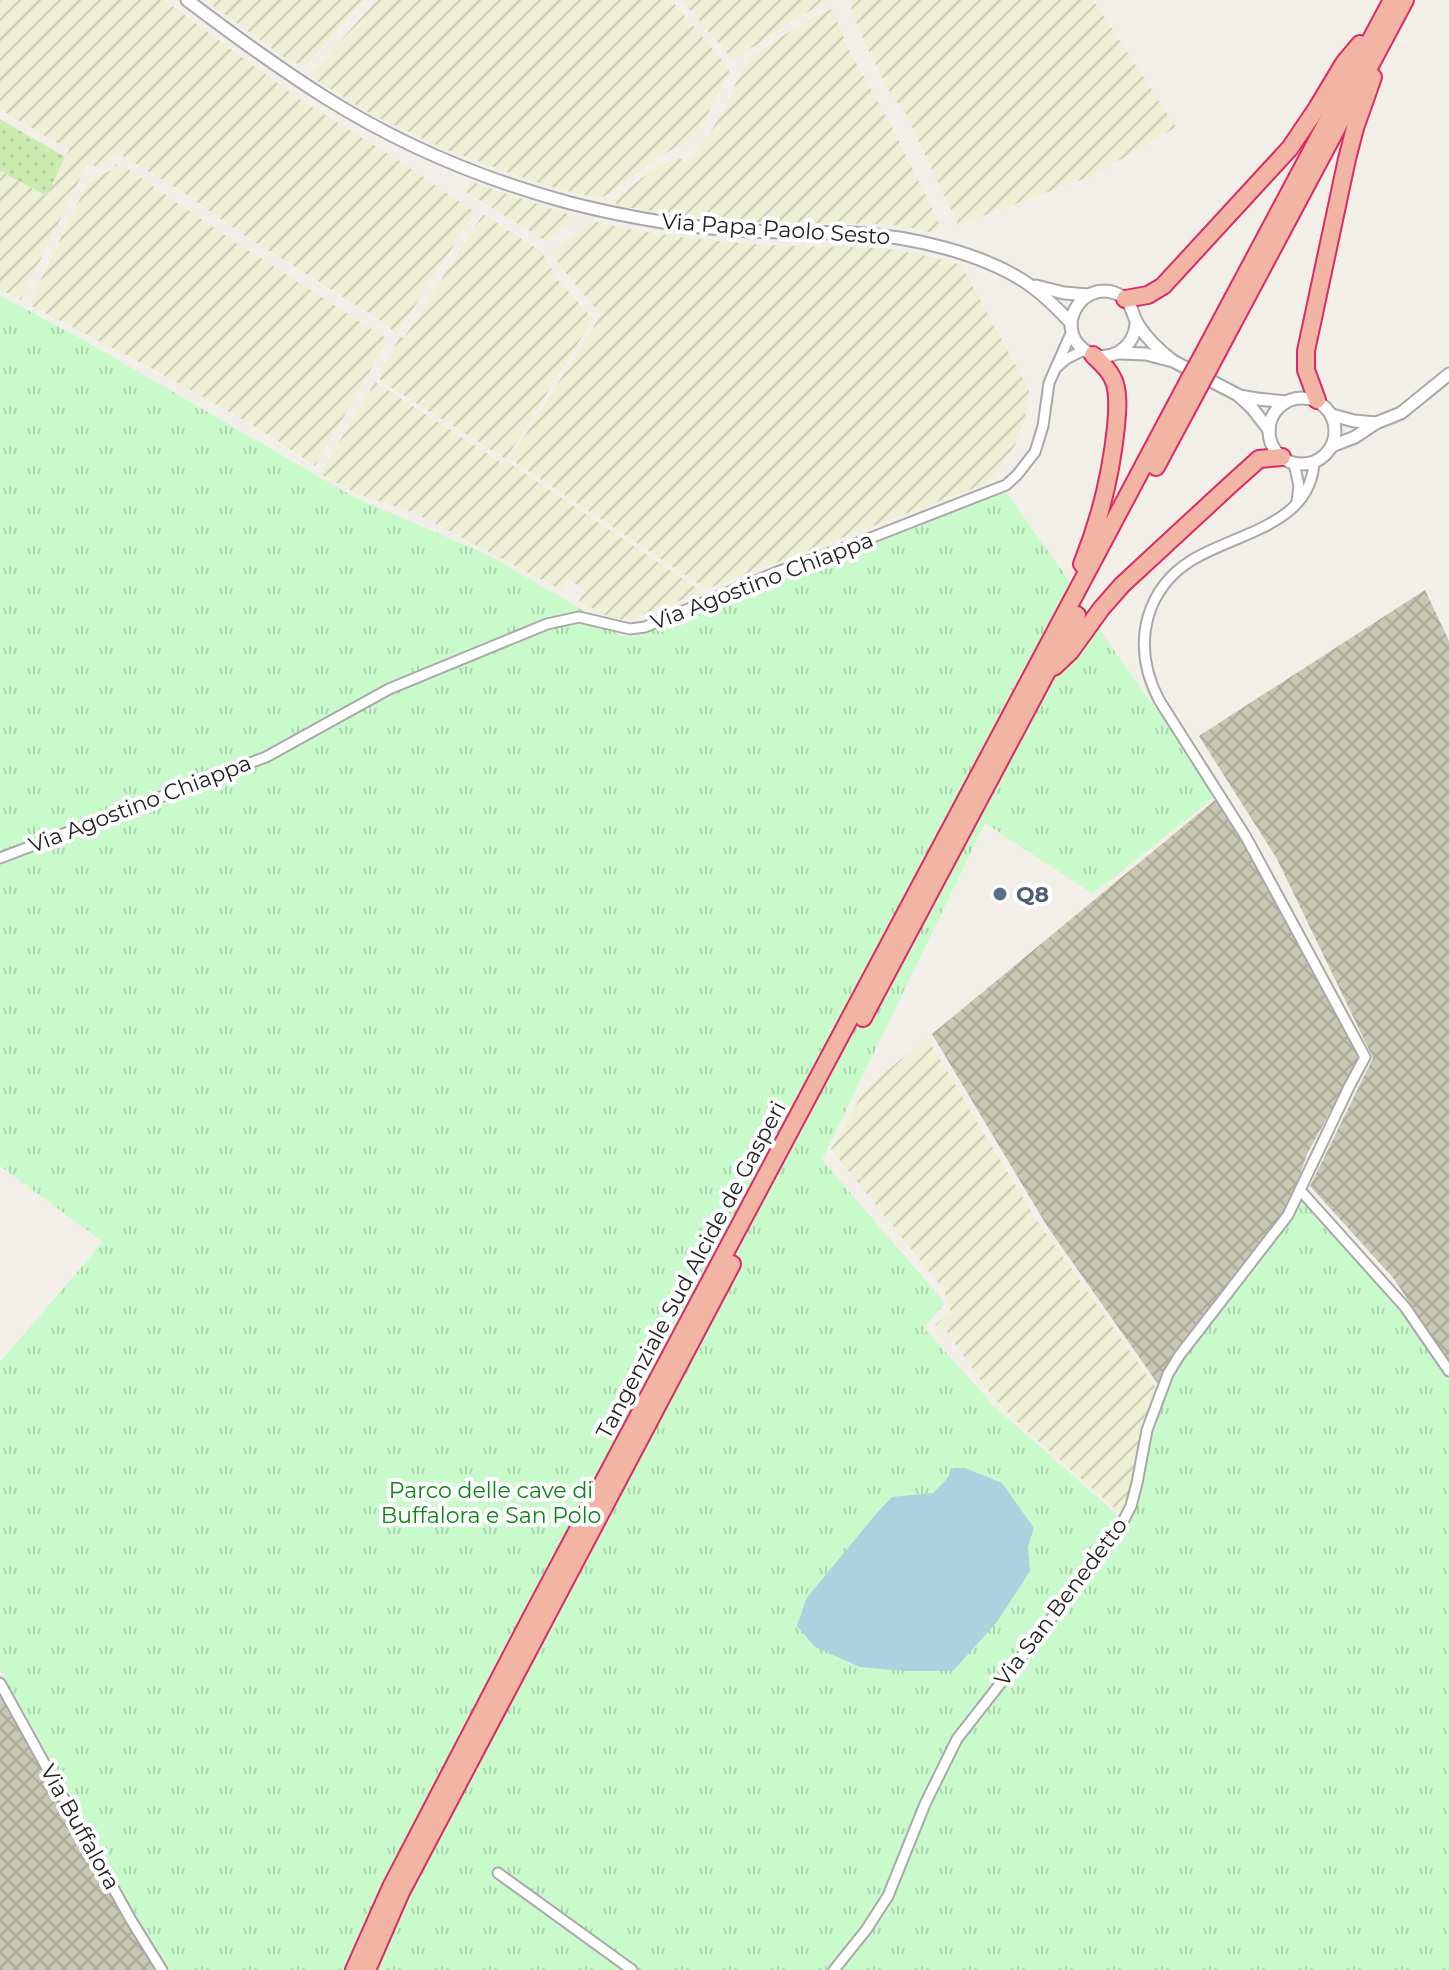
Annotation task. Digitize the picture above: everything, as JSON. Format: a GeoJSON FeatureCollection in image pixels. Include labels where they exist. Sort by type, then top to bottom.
{"type":"FeatureCollection","features":[{"type":"Feature","properties":{"kind":"highway"},"geometry":{"type":"LineString","coordinates":[[1078,601],[1383,28],[1392,0]]}},
{"type":"Feature","properties":{"kind":"highway"},"geometry":{"type":"LineString","coordinates":[[1125,299],[1148,295],[1163,286],[1267,174],[1303,129],[1344,63],[1383,28],[1405,0]]}},
{"type":"Feature","properties":{"kind":"highway"},"geometry":{"type":"LineString","coordinates":[[1317,400],[1307,375],[1306,351],[1349,151],[1378,67],[1383,28]]}},
{"type":"Feature","properties":{"kind":"highway"},"geometry":{"type":"LineString","coordinates":[[1050,643],[1094,531],[1115,438],[1118,404],[1115,385],[1108,369],[1088,353]]}},
{"type":"Feature","properties":{"kind":"highway"},"geometry":{"type":"LineString","coordinates":[[1047,673],[1070,652],[1122,585],[1218,495],[1259,459],[1288,460]]}},
{"type":"Feature","properties":{"kind":"highway","name":"Tangenziale Sud Alcide de Gasperi"},"geometry":{"type":"LineString","coordinates":[[354,1970],[391,1887],[524,1632],[1050,643],[1078,601]]}},
{"type":"Feature","properties":{"kind":"highway","name":"Tangenziale Sud Alcide de Gasperi"},"geometry":{"type":"LineString","coordinates":[[367,1970],[401,1892],[1047,673],[1078,601]]}},
{"type":"Feature","properties":{"kind":"street","name":"Via Papa Paolo Sesto"},"geometry":{"type":"LineString","coordinates":[[187,0],[278,67],[353,114],[432,154],[515,186],[600,210],[673,224],[776,233],[870,234],[921,242],[966,255],[1028,284],[1050,302],[1071,327],[1076,342],[1088,353]]}},
{"type":"Feature","properties":{"kind":"street","name":"Via Papa Paolo Sesto"},"geometry":{"type":"LineString","coordinates":[[1028,284],[1064,293],[1088,295],[1107,291],[1125,299]]}},
{"type":"Feature","properties":{"kind":"street"},"geometry":{"type":"LineString","coordinates":[[1071,327],[1074,310],[1088,295]]}},
{"type":"Feature","properties":{"kind":"street"},"geometry":{"type":"LineString","coordinates":[[1118,353],[1131,341],[1136,329],[1133,310],[1125,299]]}},
{"type":"Feature","properties":{"kind":"street"},"geometry":{"type":"LineString","coordinates":[[1136,323],[1173,361],[1238,395],[1252,408],[1269,430],[1273,445],[1288,460],[1299,486],[1297,501]]}},
{"type":"Feature","properties":{"kind":"street","name":"Via Agostino Chiappa"},"geometry":{"type":"LineString","coordinates":[[0,858],[266,757],[389,689],[547,624],[579,617],[630,629],[645,627],[766,576],[1006,485],[1035,452],[1043,426],[1046,392],[1071,327]]}},
{"type":"Feature","properties":{"kind":"street"},"geometry":{"type":"LineString","coordinates":[[1053,370],[1066,359],[1088,353],[1106,357],[1118,353],[1146,354],[1173,361]]}},
{"type":"Feature","properties":{"kind":"street"},"geometry":{"type":"LineString","coordinates":[[1288,460],[1300,464],[1314,462],[1332,446],[1411,406],[1449,374]]}},
{"type":"Feature","properties":{"kind":"street"},"geometry":{"type":"LineString","coordinates":[[1238,395],[1286,402]]}},
{"type":"Feature","properties":{"kind":"street"},"geometry":{"type":"LineString","coordinates":[[1269,430],[1276,410],[1286,402],[1298,398],[1317,400],[1332,415],[1336,430],[1332,446]]}},
{"type":"Feature","properties":{"kind":"street"},"geometry":{"type":"LineString","coordinates":[[1332,415],[1376,423]]}},
{"type":"Feature","properties":{"kind":"street"},"geometry":{"type":"LineString","coordinates":[[1297,501],[1311,480],[1314,462]]}},
{"type":"Feature","properties":{"kind":"street","name":"Via San Benedetto"},"geometry":{"type":"LineString","coordinates":[[834,1970],[888,1896],[925,1804],[957,1739],[1115,1537],[1131,1506],[1147,1430],[1168,1374],[1288,1215],[1365,1057],[1246,837],[1159,700],[1148,676],[1144,650],[1150,611],[1171,577],[1191,560],[1282,517],[1297,501]]}},
{"type":"Feature","properties":{"kind":"street"},"geometry":{"type":"LineString","coordinates":[[1300,1190],[1405,1307],[1449,1371]]}},
{"type":"Feature","properties":{"kind":"street","name":"Via Buffalora"},"geometry":{"type":"LineString","coordinates":[[0,1683],[131,1920],[162,1970]]}},
{"type":"Feature","properties":{"kind":"street"},"geometry":{"type":"LineString","coordinates":[[498,1873],[632,1970]]}},
{"type":"Feature","properties":{"kind":"shaded area"},"geometry":{"type":"Polygon","coordinates":[[[0,0],[164,0],[299,99],[475,212],[396,335],[377,318],[116,152],[99,167],[87,164],[21,300],[0,289],[0,171],[46,196],[69,150],[0,109],[0,0]]]}},
{"type":"Feature","properties":{"kind":"shaded area"},"geometry":{"type":"Polygon","coordinates":[[[205,0],[364,0],[303,65],[289,61],[205,0]]]}},
{"type":"Feature","properties":{"kind":"shaded area"},"geometry":{"type":"Polygon","coordinates":[[[377,0],[671,0],[728,67],[729,73],[701,126],[688,141],[662,155],[607,195],[597,198],[558,189],[447,150],[371,114],[309,76],[377,0]]]}},
{"type":"Feature","properties":{"kind":"shaded area"},"geometry":{"type":"Polygon","coordinates":[[[681,0],[827,0],[827,2],[733,60],[681,0]]]}},
{"type":"Feature","properties":{"kind":"shaded area"},"geometry":{"type":"Polygon","coordinates":[[[849,0],[1093,0],[1176,127],[1094,175],[958,225],[906,114],[890,93],[864,41],[849,0]]]}},
{"type":"Feature","properties":{"kind":"shaded area"},"geometry":{"type":"Polygon","coordinates":[[[832,9],[848,48],[893,129],[941,227],[933,233],[883,224],[743,222],[618,206],[613,200],[657,167],[679,158],[686,161],[693,156],[723,113],[742,69],[753,55],[813,17],[832,9]]]}},
{"type":"Feature","properties":{"kind":"shaded area"},"geometry":{"type":"Polygon","coordinates":[[[116,164],[384,337],[386,341],[315,466],[221,407],[32,306],[32,298],[87,184],[113,169],[116,164]]]}},
{"type":"Feature","properties":{"kind":"shaded area"},"geometry":{"type":"Polygon","coordinates":[[[472,182],[579,218],[546,241],[463,190],[472,182]]]}},
{"type":"Feature","properties":{"kind":"shaded area"},"geometry":{"type":"Polygon","coordinates":[[[483,214],[542,252],[558,280],[593,319],[506,459],[380,379],[381,370],[400,337],[404,338],[483,214]]]}},
{"type":"Feature","properties":{"kind":"shaded area"},"geometry":{"type":"Polygon","coordinates":[[[592,221],[686,238],[763,245],[883,248],[961,265],[1029,390],[1026,414],[1015,445],[995,475],[982,485],[706,589],[510,459],[601,315],[551,253],[592,221]]]}},
{"type":"Feature","properties":{"kind":"shaded area"},"geometry":{"type":"Polygon","coordinates":[[[375,382],[505,465],[508,462],[703,592],[632,619],[609,617],[579,601],[585,590],[568,579],[561,590],[414,513],[356,493],[320,474],[375,382]]]}},
{"type":"Feature","properties":{"kind":"shaded area"},"geometry":{"type":"Polygon","coordinates":[[[1425,590],[1449,641],[1449,1362],[1394,1279],[1310,1186],[1373,1058],[1277,859],[1199,736],[1425,590]]]}},
{"type":"Feature","properties":{"kind":"shaded area"},"geometry":{"type":"Polygon","coordinates":[[[1220,796],[1358,1052],[1357,1063],[1307,1154],[1286,1210],[1173,1353],[1158,1384],[1047,1226],[932,1034],[1220,796]]]}},
{"type":"Feature","properties":{"kind":"shaded area"},"geometry":{"type":"Polygon","coordinates":[[[927,1038],[1034,1216],[1156,1388],[1144,1421],[1132,1489],[1121,1514],[1019,1424],[992,1396],[946,1331],[935,1325],[951,1312],[944,1290],[831,1149],[865,1089],[927,1038]]]}},
{"type":"Feature","properties":{"kind":"shaded area"},"geometry":{"type":"Polygon","coordinates":[[[0,1693],[127,1922],[157,1970],[0,1970],[0,1693]]]}},
{"type":"Feature","properties":{"kind":"green space"},"geometry":{"type":"Polygon","coordinates":[[[0,119],[65,157],[47,196],[0,171],[0,119]]]}},
{"type":"Feature","properties":{"kind":"green space","name":"Parco delle cave di Buffalora e San Polo"},"geometry":{"type":"Polygon","coordinates":[[[0,295],[96,347],[352,496],[488,555],[620,635],[642,635],[1006,492],[1217,795],[1093,894],[985,823],[822,1160],[945,1303],[924,1328],[995,1407],[1127,1524],[1134,1511],[1154,1426],[1173,1376],[1308,1189],[1406,1302],[1449,1365],[1449,1970],[170,1970],[130,1906],[0,1670],[0,1362],[103,1242],[0,1166],[0,295]]]}},
{"type":"Feature","properties":{"kind":"water"},"geometry":{"type":"Polygon","coordinates":[[[954,1468],[965,1468],[1002,1483],[1034,1528],[1028,1547],[1030,1571],[997,1622],[953,1671],[860,1667],[815,1647],[797,1626],[806,1599],[892,1497],[933,1493],[954,1468]]]}},
{"type":"Feature","properties":{"kind":"place","name":"Q8"},"geometry":{"type":"Point","coordinates":[1000,894]}}]}
